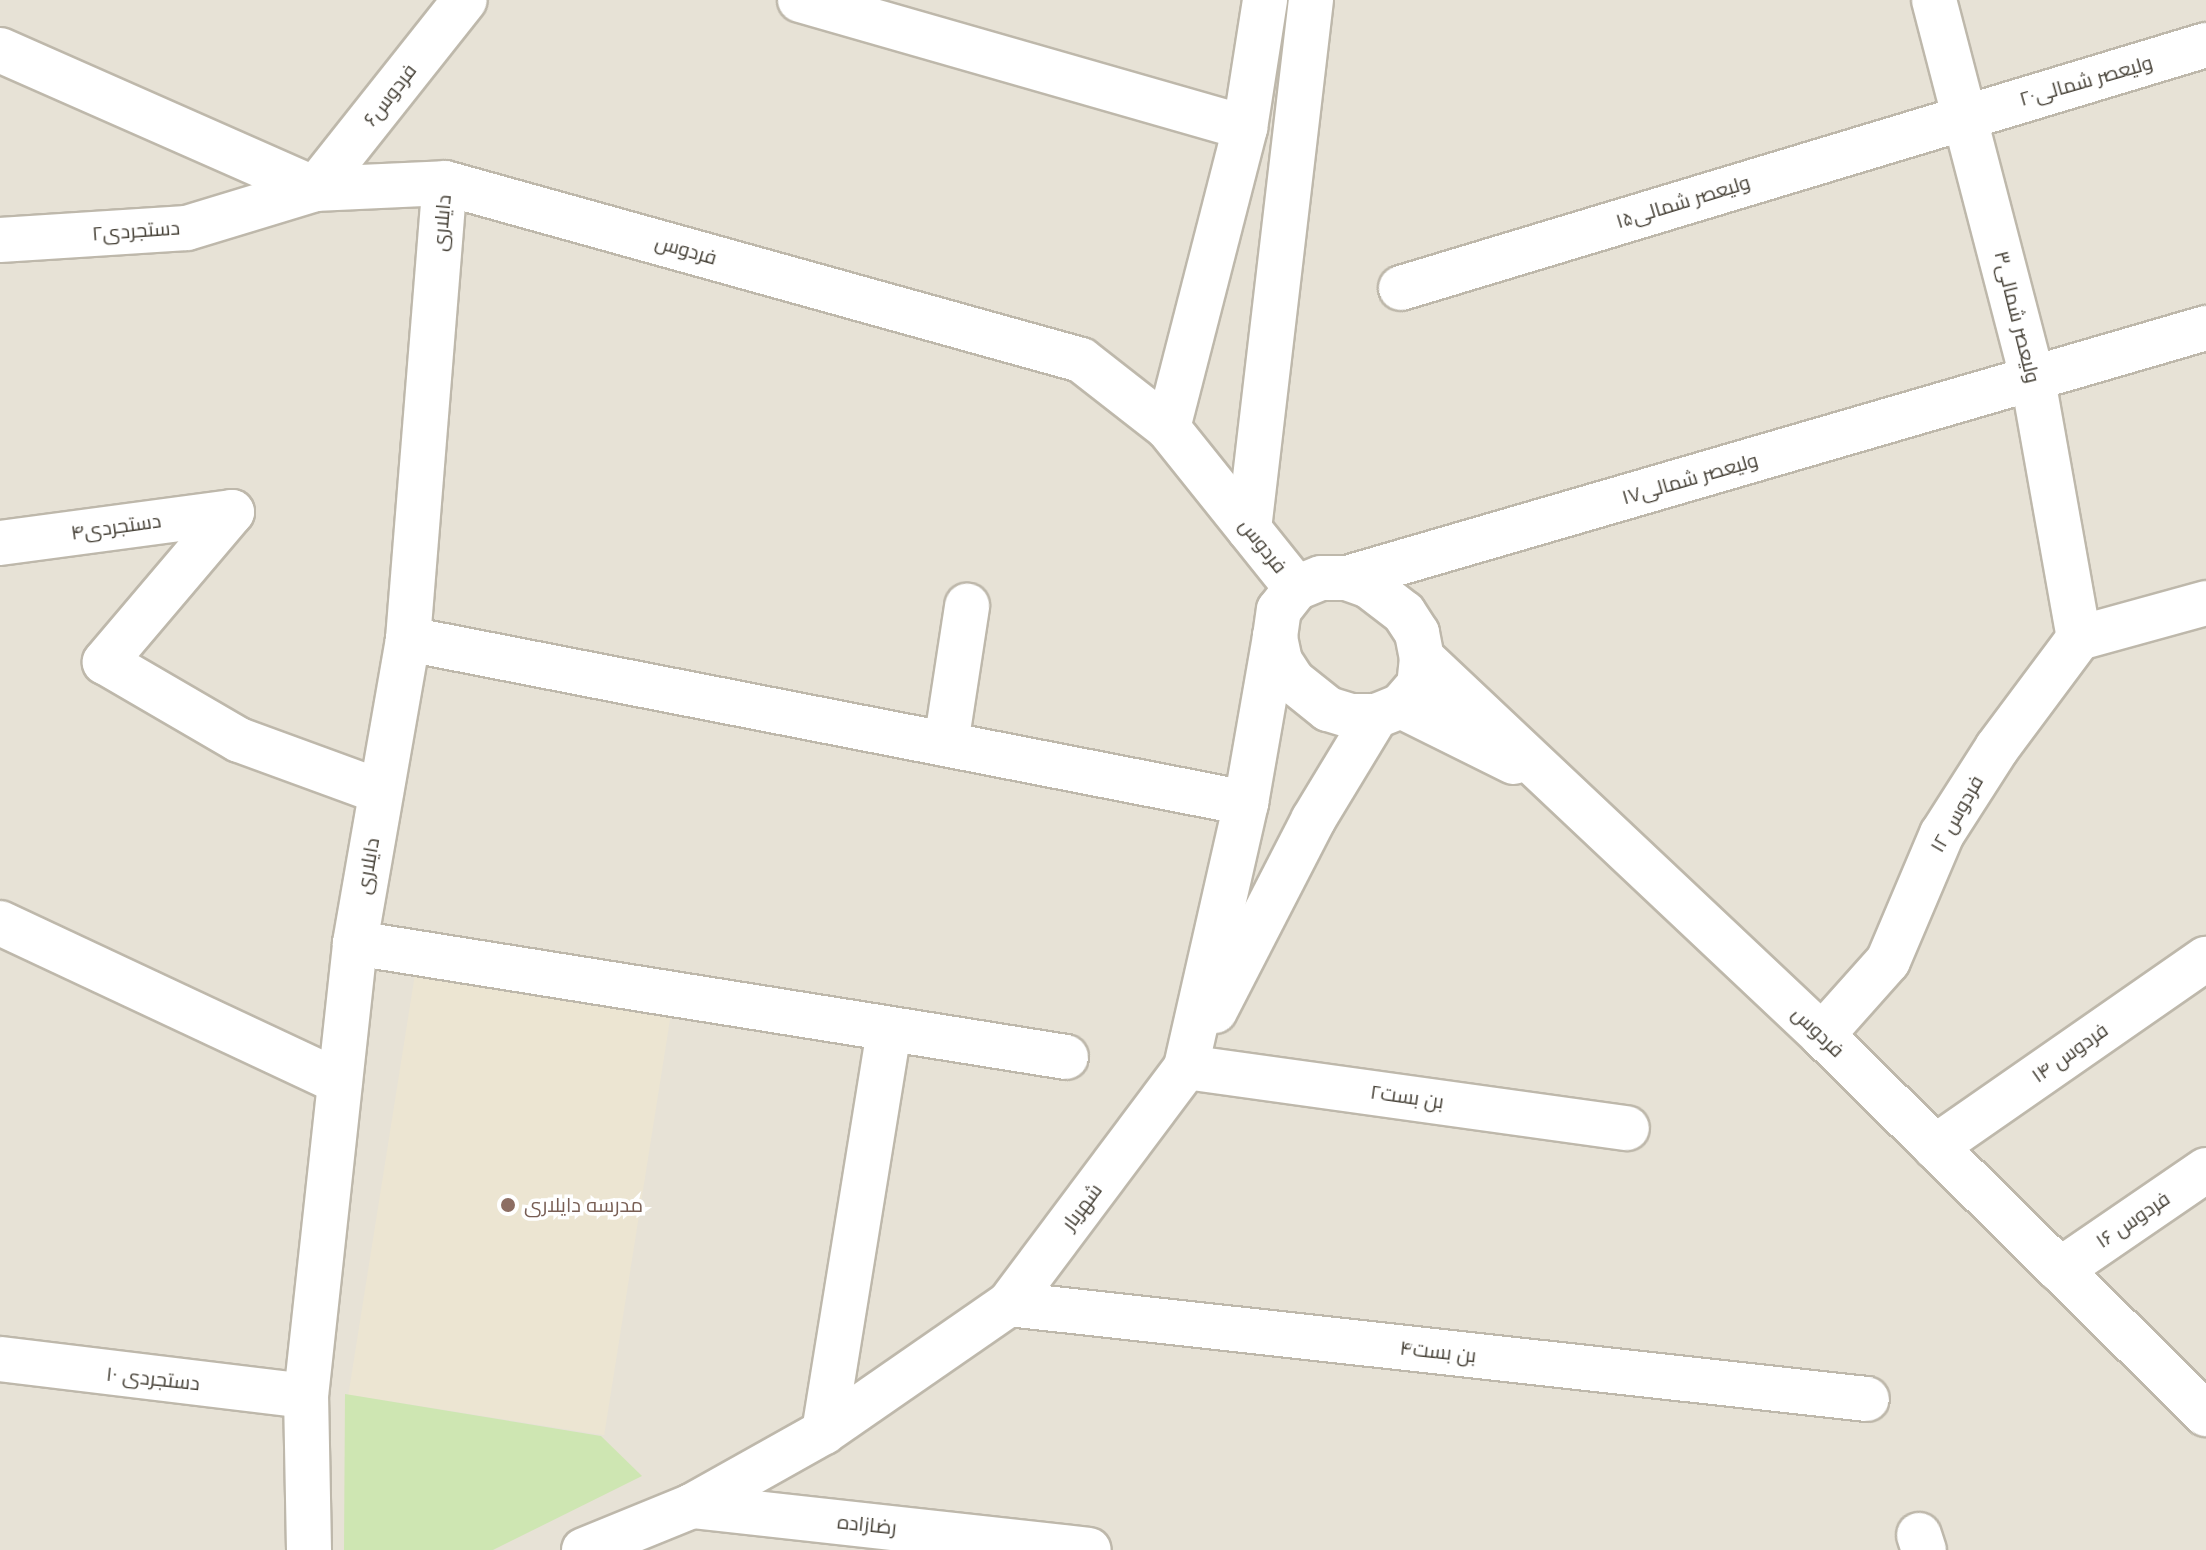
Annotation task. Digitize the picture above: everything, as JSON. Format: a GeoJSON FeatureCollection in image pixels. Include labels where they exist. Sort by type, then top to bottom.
{"type":"FeatureCollection","features":[{"type":"Feature","properties":{"kind":"street","name":"فردوس۶"},"geometry":{"type":"LineString","coordinates":[[315,189],[465,0]]}},
{"type":"Feature","properties":{"kind":"street"},"geometry":{"type":"LineString","coordinates":[[800,0],[1245,128]]}},
{"type":"Feature","properties":{"kind":"street"},"geometry":{"type":"LineString","coordinates":[[1168,428],[1245,128],[1265,0]]}},
{"type":"Feature","properties":{"kind":"street"},"geometry":{"type":"LineString","coordinates":[[1249,529],[1311,0]]}},
{"type":"Feature","properties":{"kind":"street","name":"ولیعصر شمالی۳"},"geometry":{"type":"LineString","coordinates":[[1934,0],[2033,380],[2079,638]]}},
{"type":"Feature","properties":{"kind":"street","name":"ولیعصر شمالی۲۰"},"geometry":{"type":"LineString","coordinates":[[1966,116],[2206,45]]}},
{"type":"Feature","properties":{"kind":"street","name":"فردوس"},"geometry":{"type":"LineString","coordinates":[[0,50],[315,189],[445,183],[1081,360],[1168,428],[1296,588]]}},
{"type":"Feature","properties":{"kind":"street","name":"ولیعصر شمالی۱۵"},"geometry":{"type":"LineString","coordinates":[[1401,288],[1966,116]]}},
{"type":"Feature","properties":{"kind":"street","name":"دایلاری"},"geometry":{"type":"LineString","coordinates":[[309,1550],[306,1396],[355,943],[408,639],[445,183]]}},
{"type":"Feature","properties":{"kind":"street","name":"دستجردی۲"},"geometry":{"type":"LineString","coordinates":[[0,240],[187,228],[315,189]]}},
{"type":"Feature","properties":{"kind":"street","name":"ولیعصر شمالی۱۷"},"geometry":{"type":"LineString","coordinates":[[1347,578],[2206,328]]}},
{"type":"Feature","properties":{"kind":"street","name":"دستجردی۴"},"geometry":{"type":"LineString","coordinates":[[0,543],[232,512],[105,662],[239,740],[381,792]]}},
{"type":"Feature","properties":{"kind":"street"},"geometry":{"type":"LineString","coordinates":[[1186,1067],[1313,820],[1389,711],[1419,685],[1422,658],[1417,633],[1404,613],[1369,586],[1347,578],[1321,578],[1296,588],[1279,610],[1275,637],[1280,661],[1309,697],[1351,716],[1389,711],[1556,783]]}},
{"type":"Feature","properties":{"kind":"street"},"geometry":{"type":"LineString","coordinates":[[2079,638],[2206,603]]}},
{"type":"Feature","properties":{"kind":"street"},"geometry":{"type":"LineString","coordinates":[[946,744],[967,606]]}},
{"type":"Feature","properties":{"kind":"street","name":"شهریار"},"geometry":{"type":"LineString","coordinates":[[584,1550],[692,1506],[824,1432],[1009,1304],[1186,1067],[1246,803],[1275,637]]}},
{"type":"Feature","properties":{"kind":"street","name":"فردوس ۱۲"},"geometry":{"type":"LineString","coordinates":[[1822,1035],[1888,961],[1942,834],[1997,748],[2079,638]]}},
{"type":"Feature","properties":{"kind":"street"},"geometry":{"type":"LineString","coordinates":[[408,639],[1246,803]]}},
{"type":"Feature","properties":{"kind":"street","name":"فردوس"},"geometry":{"type":"LineString","coordinates":[[1422,658],[1822,1035],[2206,1414]]}},
{"type":"Feature","properties":{"kind":"street"},"geometry":{"type":"LineString","coordinates":[[0,923],[340,1082]]}},
{"type":"Feature","properties":{"kind":"street"},"geometry":{"type":"LineString","coordinates":[[355,943],[1066,1057]]}},
{"type":"Feature","properties":{"kind":"street","name":"فردوس ۱۴"},"geometry":{"type":"LineString","coordinates":[[1935,1147],[2206,959]]}},
{"type":"Feature","properties":{"kind":"street"},"geometry":{"type":"LineString","coordinates":[[824,1432],[889,1029]]}},
{"type":"Feature","properties":{"kind":"street","name":"بن بست۲"},"geometry":{"type":"LineString","coordinates":[[1186,1067],[1627,1128]]}},
{"type":"Feature","properties":{"kind":"street","name":"فردوس ۱۶"},"geometry":{"type":"LineString","coordinates":[[2060,1270],[2206,1170]]}},
{"type":"Feature","properties":{"kind":"street","name":"بن بست۴"},"geometry":{"type":"LineString","coordinates":[[1009,1304],[1867,1399]]}},
{"type":"Feature","properties":{"kind":"street","name":"دستجردی ۱۰"},"geometry":{"type":"LineString","coordinates":[[0,1359],[306,1396]]}},
{"type":"Feature","properties":{"kind":"street","name":"رضازاده"},"geometry":{"type":"LineString","coordinates":[[692,1506],[1089,1550]]}},
{"type":"Feature","properties":{"kind":"shaded area"},"geometry":{"type":"Polygon","coordinates":[[[0,0],[2206,0],[2206,1550],[0,1550],[0,0]]]}},
{"type":"Feature","properties":{"kind":"shaded area","name":"مدرسه دایلاری"},"geometry":{"type":"Polygon","coordinates":[[[415,974],[671,1015],[604,1435],[348,1395],[415,974]]]}},
{"type":"Feature","properties":{"kind":"green space"},"geometry":{"type":"Polygon","coordinates":[[[345,1394],[601,1436],[642,1476],[493,1550],[344,1550],[345,1394]]]}},
{"type":"Feature","properties":{"kind":"place","name":"مدرسه دایلاری"},"geometry":{"type":"Point","coordinates":[508,1205]}}]}
